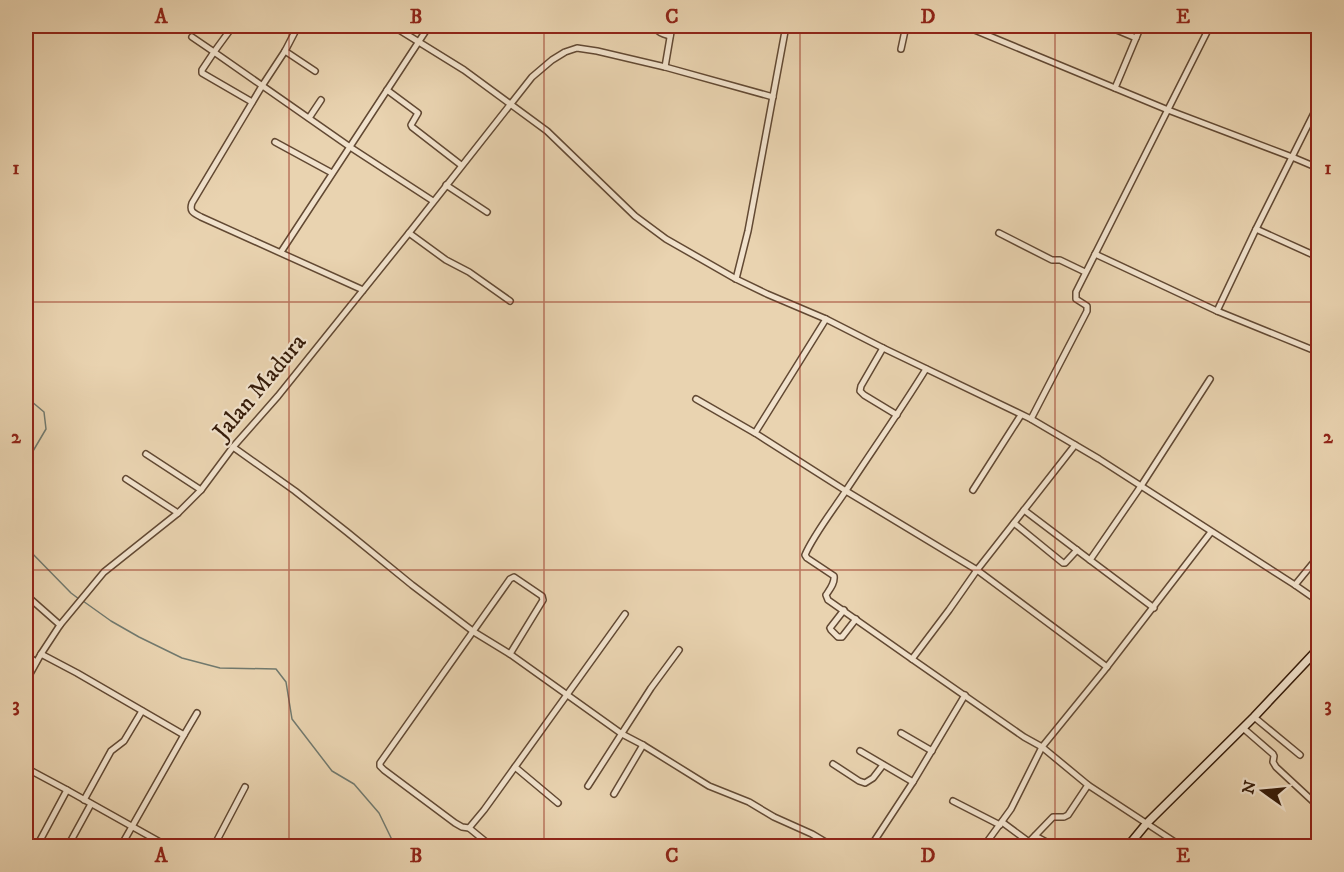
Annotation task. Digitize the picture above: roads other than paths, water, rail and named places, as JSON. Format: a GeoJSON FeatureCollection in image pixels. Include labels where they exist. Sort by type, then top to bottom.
{"type":"FeatureCollection","features":[{"type":"Feature","properties":{"kind":"main road"},"geometry":{"type":"LineString","coordinates":[[1128,846],[1147,823],[1254,717],[1318,649]]}},
{"type":"Feature","properties":{"kind":"street"},"geometry":{"type":"LineString","coordinates":[[233,26],[202,73],[252,102]]}},
{"type":"Feature","properties":{"kind":"street"},"geometry":{"type":"LineString","coordinates":[[298,26],[192,203],[191,210],[201,217],[363,290]]}},
{"type":"Feature","properties":{"kind":"street"},"geometry":{"type":"LineString","coordinates":[[393,26],[464,70],[547,131],[635,216],[666,239],[766,294],[826,319],[1032,419],[1141,486],[1318,602]]}},
{"type":"Feature","properties":{"kind":"street"},"geometry":{"type":"LineString","coordinates":[[281,252],[429,26]]}},
{"type":"Feature","properties":{"kind":"street"},"geometry":{"type":"LineString","coordinates":[[654,26],[661,34],[670,36]]}},
{"type":"Feature","properties":{"kind":"street"},"geometry":{"type":"LineString","coordinates":[[665,67],[672,26]]}},
{"type":"Feature","properties":{"kind":"street"},"geometry":{"type":"LineString","coordinates":[[736,279],[750,220],[786,26]]}},
{"type":"Feature","properties":{"kind":"street"},"geometry":{"type":"LineString","coordinates":[[901,49],[906,26]]}},
{"type":"Feature","properties":{"kind":"street"},"geometry":{"type":"LineString","coordinates":[[964,26],[1168,110],[1318,168]]}},
{"type":"Feature","properties":{"kind":"street"},"geometry":{"type":"LineString","coordinates":[[1115,88],[1141,26]]}},
{"type":"Feature","properties":{"kind":"street"},"geometry":{"type":"LineString","coordinates":[[1032,419],[1087,311],[1087,306],[1077,300],[1075,294],[1210,26]]}},
{"type":"Feature","properties":{"kind":"street"},"geometry":{"type":"LineString","coordinates":[[1112,28],[1136,38]]}},
{"type":"Feature","properties":{"kind":"street"},"geometry":{"type":"LineString","coordinates":[[192,37],[350,147],[433,201]]}},
{"type":"Feature","properties":{"kind":"street","name":"Jalan Madura"},"geometry":{"type":"LineString","coordinates":[[26,681],[60,626],[88,590],[104,572],[178,513],[201,490],[233,447],[363,290],[531,77],[546,65],[565,52],[577,48],[665,67],[773,97]]}},
{"type":"Feature","properties":{"kind":"street"},"geometry":{"type":"LineString","coordinates":[[285,51],[315,71]]}},
{"type":"Feature","properties":{"kind":"street"},"geometry":{"type":"LineString","coordinates":[[387,90],[418,113],[412,128],[461,165]]}},
{"type":"Feature","properties":{"kind":"street"},"geometry":{"type":"LineString","coordinates":[[309,118],[321,100]]}},
{"type":"Feature","properties":{"kind":"street"},"geometry":{"type":"LineString","coordinates":[[1217,311],[1318,105]]}},
{"type":"Feature","properties":{"kind":"street"},"geometry":{"type":"LineString","coordinates":[[275,142],[333,173]]}},
{"type":"Feature","properties":{"kind":"street"},"geometry":{"type":"LineString","coordinates":[[446,185],[487,212]]}},
{"type":"Feature","properties":{"kind":"street"},"geometry":{"type":"LineString","coordinates":[[1256,229],[1318,257]]}},
{"type":"Feature","properties":{"kind":"street"},"geometry":{"type":"LineString","coordinates":[[408,233],[510,301]]}},
{"type":"Feature","properties":{"kind":"street"},"geometry":{"type":"LineString","coordinates":[[999,233],[1052,260],[1060,260],[1085,272]]}},
{"type":"Feature","properties":{"kind":"street"},"geometry":{"type":"LineString","coordinates":[[1095,254],[1217,311],[1318,352]]}},
{"type":"Feature","properties":{"kind":"street"},"geometry":{"type":"LineString","coordinates":[[755,433],[826,319]]}},
{"type":"Feature","properties":{"kind":"street"},"geometry":{"type":"LineString","coordinates":[[883,348],[860,390],[864,395],[897,415]]}},
{"type":"Feature","properties":{"kind":"street"},"geometry":{"type":"LineString","coordinates":[[926,369],[805,555],[834,576],[835,580],[826,597],[1023,737],[1042,747],[1088,785],[1181,846]]}},
{"type":"Feature","properties":{"kind":"street"},"geometry":{"type":"LineString","coordinates":[[1090,560],[1210,379]]}},
{"type":"Feature","properties":{"kind":"street"},"geometry":{"type":"LineString","coordinates":[[696,399],[977,570],[1107,667]]}},
{"type":"Feature","properties":{"kind":"street"},"geometry":{"type":"LineString","coordinates":[[973,490],[1021,415]]}},
{"type":"Feature","properties":{"kind":"street"},"geometry":{"type":"LineString","coordinates":[[912,659],[977,570],[1075,446]]}},
{"type":"Feature","properties":{"kind":"street"},"geometry":{"type":"LineString","coordinates":[[233,447],[295,491],[474,632],[510,654],[622,734],[709,786],[749,802],[832,846]]}},
{"type":"Feature","properties":{"kind":"street"},"geometry":{"type":"LineString","coordinates":[[146,454],[201,490]]}},
{"type":"Feature","properties":{"kind":"street"},"geometry":{"type":"LineString","coordinates":[[126,479],[178,513]]}},
{"type":"Feature","properties":{"kind":"street"},"geometry":{"type":"LineString","coordinates":[[1024,510],[1154,608]]}},
{"type":"Feature","properties":{"kind":"street"},"geometry":{"type":"LineString","coordinates":[[1014,523],[1063,563],[1068,561],[1077,550]]}},
{"type":"Feature","properties":{"kind":"street"},"geometry":{"type":"LineString","coordinates":[[984,846],[1011,809],[1042,747],[1154,608],[1211,532]]}},
{"type":"Feature","properties":{"kind":"street"},"geometry":{"type":"LineString","coordinates":[[1295,585],[1318,557]]}},
{"type":"Feature","properties":{"kind":"street"},"geometry":{"type":"LineString","coordinates":[[491,846],[469,828],[455,823],[384,770],[380,763],[510,579],[515,578],[542,596],[543,600],[510,654]]}},
{"type":"Feature","properties":{"kind":"street"},"geometry":{"type":"LineString","coordinates":[[26,595],[60,626]]}},
{"type":"Feature","properties":{"kind":"street"},"geometry":{"type":"LineString","coordinates":[[844,610],[830,628],[838,637],[842,638],[856,619]]}},
{"type":"Feature","properties":{"kind":"street"},"geometry":{"type":"LineString","coordinates":[[469,828],[625,614]]}},
{"type":"Feature","properties":{"kind":"street"},"geometry":{"type":"LineString","coordinates":[[588,786],[651,688],[679,650]]}},
{"type":"Feature","properties":{"kind":"street"},"geometry":{"type":"LineString","coordinates":[[41,654],[184,735]]}},
{"type":"Feature","properties":{"kind":"street"},"geometry":{"type":"LineString","coordinates":[[26,655],[36,662]]}},
{"type":"Feature","properties":{"kind":"street"},"geometry":{"type":"LineString","coordinates":[[871,846],[913,782],[965,695]]}},
{"type":"Feature","properties":{"kind":"street"},"geometry":{"type":"LineString","coordinates":[[84,800],[111,752],[124,741],[142,711]]}},
{"type":"Feature","properties":{"kind":"street"},"geometry":{"type":"LineString","coordinates":[[121,846],[197,713]]}},
{"type":"Feature","properties":{"kind":"street"},"geometry":{"type":"LineString","coordinates":[[1254,717],[1300,755]]}},
{"type":"Feature","properties":{"kind":"street"},"geometry":{"type":"LineString","coordinates":[[1243,728],[1273,754],[1276,767],[1318,806]]}},
{"type":"Feature","properties":{"kind":"street"},"geometry":{"type":"LineString","coordinates":[[901,733],[932,751]]}},
{"type":"Feature","properties":{"kind":"street"},"geometry":{"type":"LineString","coordinates":[[614,794],[643,745]]}},
{"type":"Feature","properties":{"kind":"street"},"geometry":{"type":"LineString","coordinates":[[860,751],[913,782]]}},
{"type":"Feature","properties":{"kind":"street"},"geometry":{"type":"LineString","coordinates":[[833,764],[865,783],[873,778],[883,765]]}},
{"type":"Feature","properties":{"kind":"street"},"geometry":{"type":"LineString","coordinates":[[515,767],[558,803]]}},
{"type":"Feature","properties":{"kind":"street"},"geometry":{"type":"LineString","coordinates":[[26,768],[167,846]]}},
{"type":"Feature","properties":{"kind":"street"},"geometry":{"type":"LineString","coordinates":[[953,801],[1001,823],[1027,844],[1054,816],[1068,815],[1088,785]]}},
{"type":"Feature","properties":{"kind":"street"},"geometry":{"type":"LineString","coordinates":[[214,846],[245,787]]}},
{"type":"Feature","properties":{"kind":"street"},"geometry":{"type":"LineString","coordinates":[[37,846],[67,790]]}},
{"type":"Feature","properties":{"kind":"street"},"geometry":{"type":"LineString","coordinates":[[68,846],[91,804]]}},
{"type":"Feature","properties":{"kind":"street"},"geometry":{"type":"LineString","coordinates":[[1035,836],[1054,846]]}},
{"type":"Feature","properties":{"kind":"waterway"},"geometry":{"type":"LineString","coordinates":[[26,401],[31,401],[44,412],[46,429],[26,463]]}},
{"type":"Feature","properties":{"kind":"waterway"},"geometry":{"type":"LineString","coordinates":[[26,547],[79,599]]}},
{"type":"Feature","properties":{"kind":"waterway"},"geometry":{"type":"LineString","coordinates":[[83,601],[111,621],[182,658],[220,668],[276,669],[286,682],[292,719],[332,771],[354,784],[379,813],[395,846]]}}]}
